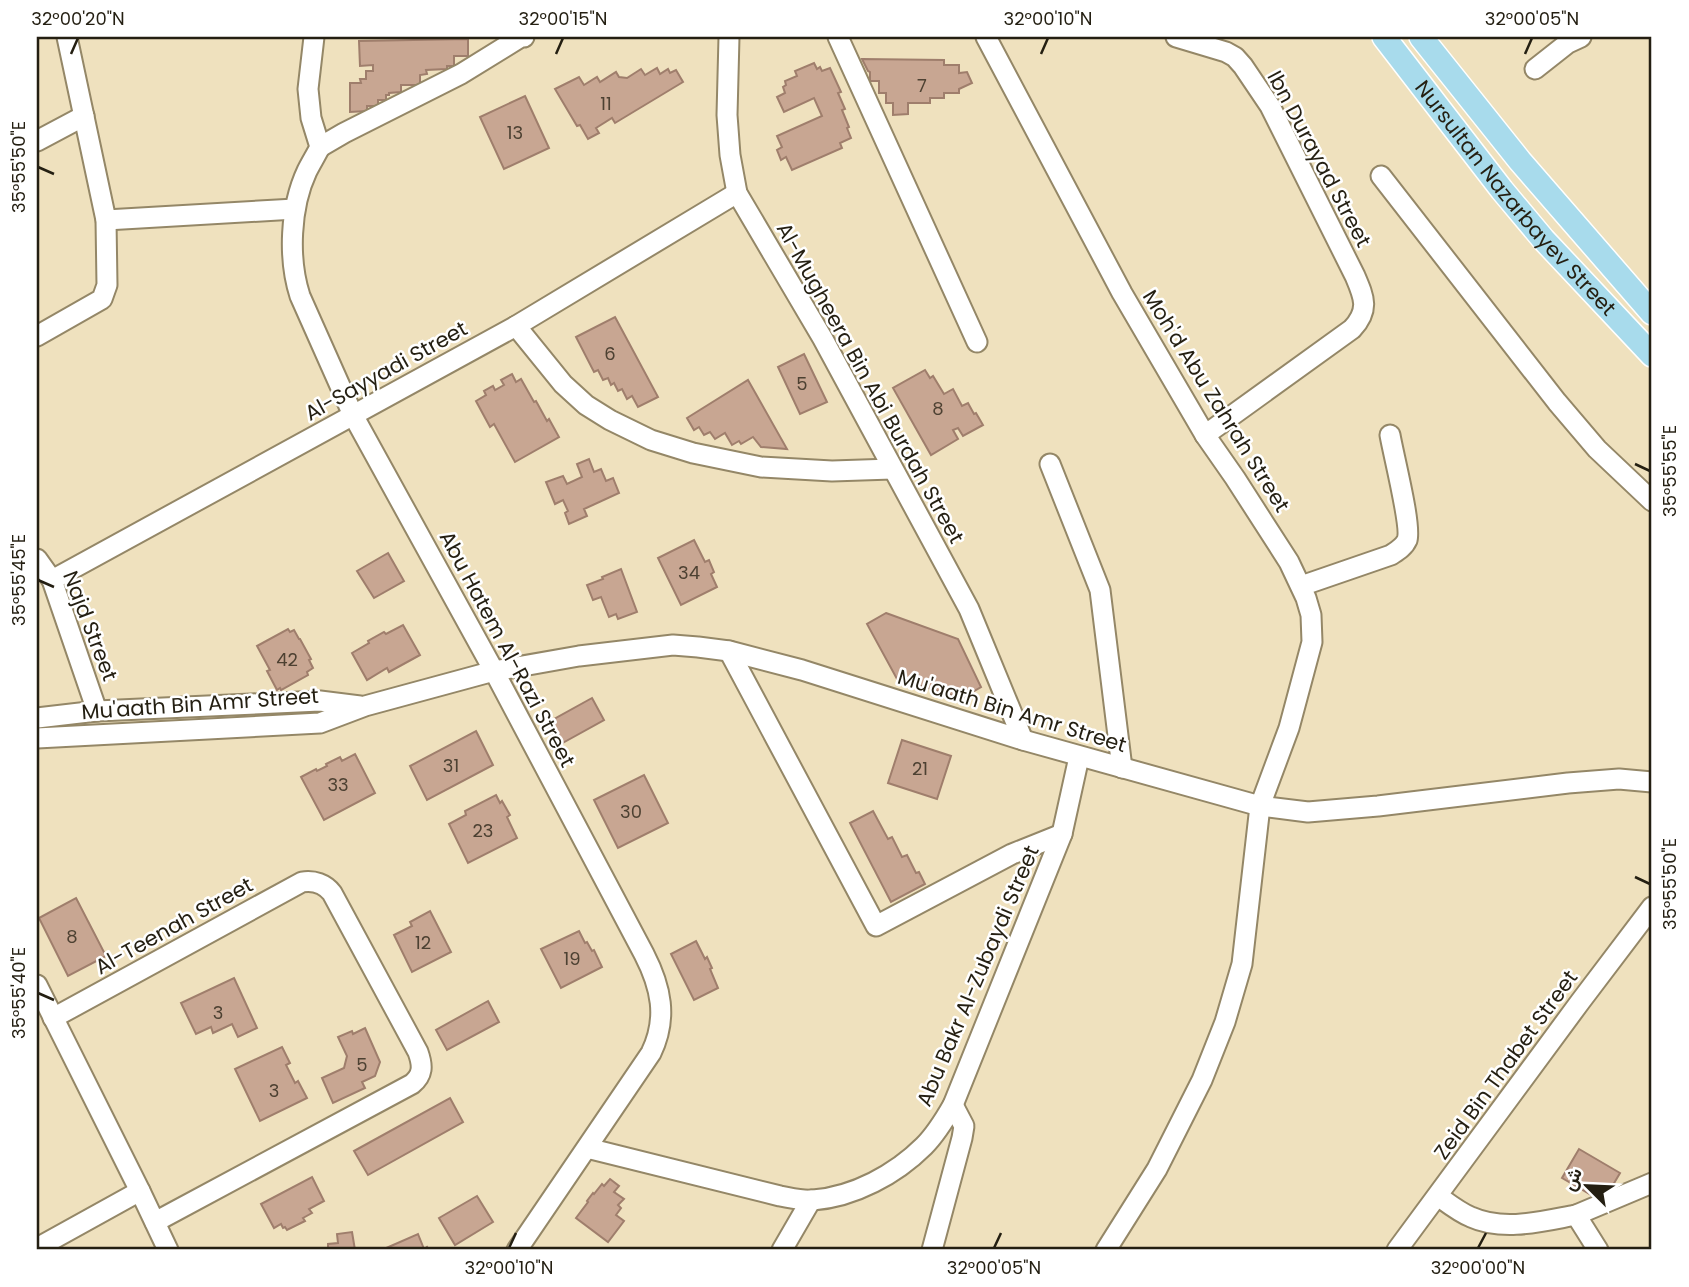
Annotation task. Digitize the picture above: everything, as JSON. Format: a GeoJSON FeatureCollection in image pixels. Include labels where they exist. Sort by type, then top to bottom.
{"type":"FeatureCollection","features":[{"type":"Feature","properties":{"kind":"main road","name":"Nursultan Nazarbayev Street"},"geometry":{"type":"LineString","coordinates":[[1384,37],[1543,239],[1652,355]]}},
{"type":"Feature","properties":{"kind":"main road","name":"Nursultan Nazarbayev Street"},"geometry":{"type":"LineString","coordinates":[[1421,37],[1520,161],[1652,313]]}},
{"type":"Feature","properties":{"kind":"street"},"geometry":{"type":"LineString","coordinates":[[37,336],[102,299],[107,285],[107,220],[67,37]]}},
{"type":"Feature","properties":{"kind":"street"},"geometry":{"type":"LineString","coordinates":[[314,37],[308,89],[311,118],[320,147],[461,74],[522,37]]}},
{"type":"Feature","properties":{"kind":"street","name":"Al-Mugheera Bin Abi Burdah Street"},"geometry":{"type":"LineString","coordinates":[[729,37],[727,115],[730,155],[737,193],[822,339],[969,609],[1023,740]]}},
{"type":"Feature","properties":{"kind":"street"},"geometry":{"type":"LineString","coordinates":[[838,37],[977,342]]}},
{"type":"Feature","properties":{"kind":"street","name":"Moh'd Abu Zahrah Street"},"geometry":{"type":"LineString","coordinates":[[986,37],[1122,293],[1205,435],[1289,562],[1311,615],[1312,642],[1289,729],[1260,806],[1242,964],[1225,1022],[1202,1080],[1157,1169],[1106,1250]]}},
{"type":"Feature","properties":{"kind":"street","name":"Ibn Durayad Street"},"geometry":{"type":"LineString","coordinates":[[1176,37],[1226,52],[1236,57],[1243,66],[1270,106],[1355,276],[1364,305],[1360,320],[1352,329],[1205,435]]}},
{"type":"Feature","properties":{"kind":"street"},"geometry":{"type":"LineString","coordinates":[[1535,69],[1568,43],[1581,37]]}},
{"type":"Feature","properties":{"kind":"street"},"geometry":{"type":"LineString","coordinates":[[37,141],[84,116]]}},
{"type":"Feature","properties":{"kind":"street","name":"Abu Hatem Al-Razi Street"},"geometry":{"type":"LineString","coordinates":[[320,147],[306,173],[295,209],[292,260],[300,296],[353,415],[494,671],[650,966],[660,1001],[662,1023],[651,1053],[517,1250]]}},
{"type":"Feature","properties":{"kind":"street"},"geometry":{"type":"LineString","coordinates":[[1381,176],[1557,402],[1597,449],[1652,501]]}},
{"type":"Feature","properties":{"kind":"street","name":"Al-Sayyadi Street"},"geometry":{"type":"LineString","coordinates":[[52,580],[516,326],[737,193]]}},
{"type":"Feature","properties":{"kind":"street"},"geometry":{"type":"LineString","coordinates":[[107,220],[295,209]]}},
{"type":"Feature","properties":{"kind":"street"},"geometry":{"type":"LineString","coordinates":[[516,326],[557,377],[586,405],[650,440],[693,453],[761,467],[832,471],[892,469]]}},
{"type":"Feature","properties":{"kind":"street"},"geometry":{"type":"LineString","coordinates":[[1301,586],[1391,555],[1401,549],[1407,540],[1406,516],[1390,435]]}},
{"type":"Feature","properties":{"kind":"street"},"geometry":{"type":"LineString","coordinates":[[1050,464],[1100,590],[1122,768]]}},
{"type":"Feature","properties":{"kind":"street","name":"Najd Street"},"geometry":{"type":"LineString","coordinates":[[37,559],[52,580],[97,710]]}},
{"type":"Feature","properties":{"kind":"street","name":"Mu'aath Bin Amr Street"},"geometry":{"type":"LineString","coordinates":[[37,738],[320,723],[365,706],[494,671],[579,656],[674,645],[729,651],[802,670],[1079,757],[1260,806],[1308,812],[1568,783],[1619,779],[1652,782]]}},
{"type":"Feature","properties":{"kind":"street"},"geometry":{"type":"LineString","coordinates":[[729,651],[876,926],[1012,853],[1062,834]]}},
{"type":"Feature","properties":{"kind":"street","name":"Mu'aath Bin Amr Street"},"geometry":{"type":"LineString","coordinates":[[37,718],[97,710],[320,701],[365,706]]}},
{"type":"Feature","properties":{"kind":"street","name":"Abu Bakr Al-Zubaydi Street"},"geometry":{"type":"LineString","coordinates":[[587,1148],[780,1196],[811,1200],[853,1191],[902,1164],[926,1144],[953,1105],[1062,834],[1079,757]]}},
{"type":"Feature","properties":{"kind":"street","name":"Al-Teenah Street"},"geometry":{"type":"LineString","coordinates":[[53,1018],[302,882],[310,881],[327,887],[332,893],[418,1052],[421,1074],[412,1084],[155,1222]]}},
{"type":"Feature","properties":{"kind":"street","name":"Zeid Bin Thabet Street"},"geometry":{"type":"LineString","coordinates":[[1396,1250],[1652,907]]}},
{"type":"Feature","properties":{"kind":"street"},"geometry":{"type":"LineString","coordinates":[[37,985],[168,1250]]}},
{"type":"Feature","properties":{"kind":"street"},"geometry":{"type":"LineString","coordinates":[[932,1250],[964,1126],[953,1105]]}},
{"type":"Feature","properties":{"kind":"street"},"geometry":{"type":"LineString","coordinates":[[1438,1196],[1474,1219],[1516,1225],[1576,1215],[1652,1183]]}},
{"type":"Feature","properties":{"kind":"street"},"geometry":{"type":"LineString","coordinates":[[37,1248],[140,1191]]}},
{"type":"Feature","properties":{"kind":"street"},"geometry":{"type":"LineString","coordinates":[[782,1250],[811,1200]]}},
{"type":"Feature","properties":{"kind":"street"},"geometry":{"type":"LineString","coordinates":[[1576,1215],[1598,1250]]}},
{"type":"Feature","properties":{"kind":"building"},"geometry":{"type":"Polygon","coordinates":[[[468,39],[468,56],[454,56],[454,66],[426,70],[427,74],[420,75],[420,85],[401,85],[401,92],[389,93],[386,100],[378,100],[378,106],[367,106],[367,111],[350,112],[350,83],[361,83],[360,79],[366,79],[366,71],[373,71],[373,65],[360,66],[359,41],[468,39]]]}},
{"type":"Feature","properties":{"kind":"building"},"geometry":{"type":"Polygon","coordinates":[[[862,59],[944,60],[944,65],[959,65],[959,73],[967,72],[972,83],[959,89],[959,93],[944,93],[944,98],[930,98],[930,103],[908,103],[908,114],[893,115],[893,103],[886,103],[886,93],[879,93],[879,81],[870,81],[870,72],[862,59]]]}},
{"type":"Feature","properties":{"kind":"building"},"geometry":{"type":"Polygon","coordinates":[[[814,63],[817,69],[820,67],[822,71],[830,68],[841,92],[838,93],[845,109],[842,110],[851,138],[840,143],[842,148],[792,170],[786,157],[781,160],[777,150],[782,147],[777,136],[822,116],[814,98],[784,112],[777,97],[785,93],[785,81],[797,76],[795,71],[814,63]]]}},
{"type":"Feature","properties":{"kind":"building"},"geometry":{"type":"Polygon","coordinates":[[[657,68],[660,74],[668,69],[670,73],[676,70],[683,82],[615,123],[612,118],[596,128],[599,133],[588,139],[555,89],[579,77],[584,85],[597,77],[600,82],[616,72],[619,77],[627,78],[641,69],[645,75],[657,68]]]}},
{"type":"Feature","properties":{"kind":"building"},"geometry":{"type":"Polygon","coordinates":[[[525,96],[549,148],[504,169],[480,117],[525,96]]]}},
{"type":"Feature","properties":{"kind":"building"},"geometry":{"type":"Polygon","coordinates":[[[615,317],[658,397],[638,407],[632,396],[627,399],[622,389],[618,391],[608,378],[603,380],[598,370],[594,372],[576,337],[615,317]]]}},
{"type":"Feature","properties":{"kind":"building"},"geometry":{"type":"Polygon","coordinates":[[[804,354],[827,402],[800,414],[778,367],[804,354]]]}},
{"type":"Feature","properties":{"kind":"building"},"geometry":{"type":"Polygon","coordinates":[[[925,370],[930,378],[933,376],[944,394],[953,389],[962,406],[968,403],[983,425],[963,436],[958,428],[953,430],[958,439],[931,455],[893,388],[925,370]]]}},
{"type":"Feature","properties":{"kind":"building"},"geometry":{"type":"Polygon","coordinates":[[[512,374],[516,382],[521,379],[559,437],[515,462],[494,424],[490,427],[476,401],[486,395],[484,391],[493,386],[495,390],[504,385],[501,380],[512,374]]]}},
{"type":"Feature","properties":{"kind":"building"},"geometry":{"type":"Polygon","coordinates":[[[748,380],[787,449],[761,447],[753,437],[741,444],[739,441],[732,445],[725,433],[715,439],[710,432],[704,435],[699,427],[694,430],[687,418],[748,380]]]}},
{"type":"Feature","properties":{"kind":"building"},"geometry":{"type":"Polygon","coordinates":[[[589,459],[594,472],[601,469],[606,481],[613,478],[619,493],[584,509],[587,516],[569,524],[565,513],[568,511],[563,500],[555,504],[546,482],[563,476],[567,484],[582,477],[577,464],[589,459]]]}},
{"type":"Feature","properties":{"kind":"building"},"geometry":{"type":"Polygon","coordinates":[[[694,540],[705,562],[709,560],[717,587],[681,605],[658,558],[694,540]]]}},
{"type":"Feature","properties":{"kind":"building"},"geometry":{"type":"Polygon","coordinates":[[[388,553],[404,581],[374,598],[357,571],[388,553]]]}},
{"type":"Feature","properties":{"kind":"building"},"geometry":{"type":"Polygon","coordinates":[[[621,569],[637,612],[618,619],[616,614],[609,617],[601,597],[593,600],[587,585],[621,569]]]}},
{"type":"Feature","properties":{"kind":"building"},"geometry":{"type":"Polygon","coordinates":[[[886,613],[958,639],[981,687],[962,698],[897,679],[867,624],[886,613]]]}},
{"type":"Feature","properties":{"kind":"building"},"geometry":{"type":"Polygon","coordinates":[[[403,625],[420,655],[389,672],[387,668],[367,680],[352,653],[384,632],[386,634],[403,625]]]}},
{"type":"Feature","properties":{"kind":"building"},"geometry":{"type":"Polygon","coordinates":[[[288,629],[290,632],[294,630],[300,639],[313,668],[307,672],[308,675],[277,690],[257,646],[288,629]]]}},
{"type":"Feature","properties":{"kind":"building"},"geometry":{"type":"Polygon","coordinates":[[[592,698],[604,720],[559,745],[547,723],[592,698]]]}},
{"type":"Feature","properties":{"kind":"building"},"geometry":{"type":"Polygon","coordinates":[[[476,731],[493,765],[427,800],[410,766],[476,731]]]}},
{"type":"Feature","properties":{"kind":"building"},"geometry":{"type":"Polygon","coordinates":[[[902,740],[951,756],[937,799],[888,783],[902,740]]]}},
{"type":"Feature","properties":{"kind":"building"},"geometry":{"type":"Polygon","coordinates":[[[355,754],[375,793],[324,820],[301,777],[340,757],[342,761],[355,754]]]}},
{"type":"Feature","properties":{"kind":"building"},"geometry":{"type":"Polygon","coordinates":[[[644,775],[668,823],[618,848],[594,800],[644,775]]]}},
{"type":"Feature","properties":{"kind":"building"},"geometry":{"type":"Polygon","coordinates":[[[496,795],[510,815],[507,817],[517,838],[468,863],[449,824],[466,815],[465,811],[496,795]]]}},
{"type":"Feature","properties":{"kind":"building"},"geometry":{"type":"Polygon","coordinates":[[[873,811],[888,839],[892,837],[902,857],[907,855],[925,884],[891,902],[850,823],[873,811]]]}},
{"type":"Feature","properties":{"kind":"building"},"geometry":{"type":"Polygon","coordinates":[[[76,898],[106,956],[68,976],[39,918],[76,898]]]}},
{"type":"Feature","properties":{"kind":"building"},"geometry":{"type":"Polygon","coordinates":[[[430,911],[451,952],[412,972],[394,935],[412,926],[410,922],[430,911]]]}},
{"type":"Feature","properties":{"kind":"building"},"geometry":{"type":"Polygon","coordinates":[[[579,931],[585,943],[594,950],[602,967],[561,988],[541,949],[579,931]]]}},
{"type":"Feature","properties":{"kind":"building"},"geometry":{"type":"Polygon","coordinates":[[[696,941],[705,959],[707,957],[718,988],[694,1000],[671,954],[696,941]]]}},
{"type":"Feature","properties":{"kind":"building"},"geometry":{"type":"Polygon","coordinates":[[[234,978],[257,1028],[238,1037],[232,1024],[213,1033],[211,1027],[196,1034],[181,1003],[234,978]]]}},
{"type":"Feature","properties":{"kind":"building"},"geometry":{"type":"Polygon","coordinates":[[[488,1001],[499,1022],[447,1050],[436,1030],[488,1001]]]}},
{"type":"Feature","properties":{"kind":"building"},"geometry":{"type":"Polygon","coordinates":[[[365,1028],[380,1062],[375,1076],[362,1082],[365,1088],[333,1103],[322,1078],[344,1068],[347,1056],[338,1037],[365,1028]]]}},
{"type":"Feature","properties":{"kind":"building"},"geometry":{"type":"Polygon","coordinates":[[[282,1047],[290,1063],[286,1065],[307,1098],[260,1121],[235,1069],[282,1047]]]}},
{"type":"Feature","properties":{"kind":"building"},"geometry":{"type":"Polygon","coordinates":[[[450,1098],[463,1122],[368,1175],[354,1151],[450,1098]]]}},
{"type":"Feature","properties":{"kind":"building"},"geometry":{"type":"Polygon","coordinates":[[[1579,1149],[1620,1173],[1603,1202],[1562,1178],[1579,1149]]]}},
{"type":"Feature","properties":{"kind":"building"},"geometry":{"type":"Polygon","coordinates":[[[312,1177],[324,1201],[309,1209],[312,1213],[303,1218],[305,1221],[287,1230],[281,1224],[274,1228],[261,1204],[312,1177]]]}},
{"type":"Feature","properties":{"kind":"building"},"geometry":{"type":"Polygon","coordinates":[[[610,1179],[619,1186],[614,1192],[624,1199],[618,1205],[621,1208],[616,1215],[624,1221],[608,1242],[576,1218],[593,1193],[610,1179]]]}},
{"type":"Feature","properties":{"kind":"building"},"geometry":{"type":"Polygon","coordinates":[[[477,1196],[493,1222],[455,1245],[439,1218],[477,1196]]]}},
{"type":"Feature","properties":{"kind":"building"},"geometry":{"type":"Polygon","coordinates":[[[352,1232],[355,1250],[328,1250],[328,1244],[338,1243],[337,1234],[352,1232]]]}},
{"type":"Feature","properties":{"kind":"building"},"geometry":{"type":"Polygon","coordinates":[[[418,1234],[424,1249],[427,1247],[429,1250],[384,1250],[384,1249],[418,1234]]]}}]}
